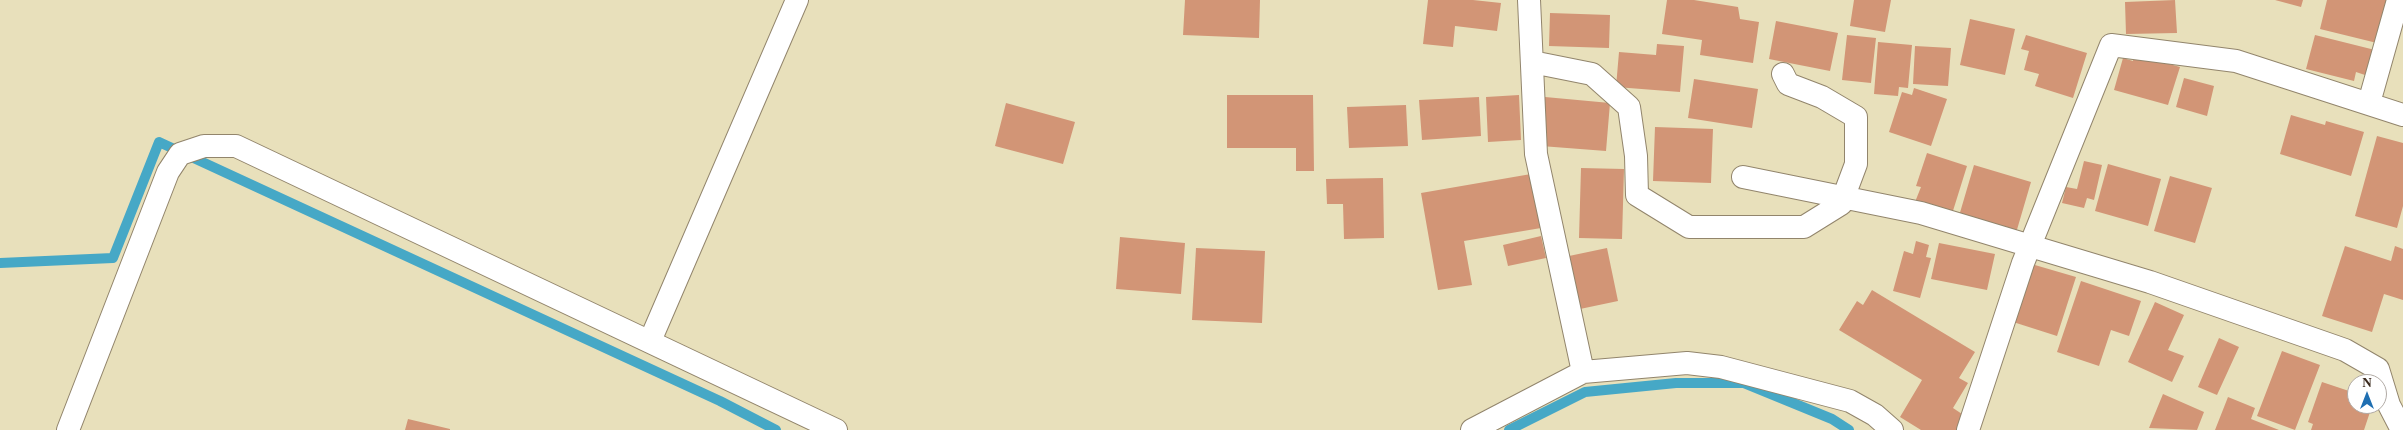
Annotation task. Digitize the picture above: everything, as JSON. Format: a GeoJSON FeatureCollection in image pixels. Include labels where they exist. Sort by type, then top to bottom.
{"type":"FeatureCollection","features":[{"type":"Feature","properties":{"kind":"street"},"geometry":{"type":"LineString","coordinates":[[650,341],[797,0]]}},
{"type":"Feature","properties":{"kind":"street"},"geometry":{"type":"LineString","coordinates":[[1529,0],[1536,154],[1583,372]]}},
{"type":"Feature","properties":{"kind":"street"},"geometry":{"type":"LineString","coordinates":[[2369,103],[2398,0]]}},
{"type":"Feature","properties":{"kind":"street"},"geometry":{"type":"LineString","coordinates":[[1968,430],[2029,246],[2111,45],[2236,61],[2403,114]]}},
{"type":"Feature","properties":{"kind":"street"},"geometry":{"type":"LineString","coordinates":[[1532,62],[1592,74],[1628,107],[1636,156],[1637,195],[1689,227],[1804,227],[1841,204],[1856,164],[1856,117],[1822,97],[1788,84],[1783,74]]}},
{"type":"Feature","properties":{"kind":"street"},"geometry":{"type":"LineString","coordinates":[[68,430],[168,172],[180,154],[204,146],[236,146],[836,430]]}},
{"type":"Feature","properties":{"kind":"street"},"geometry":{"type":"LineString","coordinates":[[1743,177],[1921,213],[2150,282],[2345,350],[2378,370],[2389,405],[2402,430]]}},
{"type":"Feature","properties":{"kind":"street"},"geometry":{"type":"LineString","coordinates":[[1472,430],[1583,372],[1687,363],[1721,367],[1850,401],[1876,415],[1892,430]]}},
{"type":"Feature","properties":{"kind":"building"},"geometry":{"type":"Polygon","coordinates":[[[1185,0],[1260,0],[1259,38],[1183,35],[1185,0]]]}},
{"type":"Feature","properties":{"kind":"building"},"geometry":{"type":"Polygon","coordinates":[[[1428,0],[1473,0],[1501,3],[1497,31],[1455,26],[1453,47],[1423,44],[1428,0]]]}},
{"type":"Feature","properties":{"kind":"building"},"geometry":{"type":"Polygon","coordinates":[[[1667,0],[1694,0],[1738,7],[1740,19],[1759,22],[1753,63],[1700,55],[1702,40],[1662,34],[1667,0]]]}},
{"type":"Feature","properties":{"kind":"building"},"geometry":{"type":"Polygon","coordinates":[[[1854,0],[1891,0],[1885,32],[1850,26],[1854,0]]]}},
{"type":"Feature","properties":{"kind":"building"},"geometry":{"type":"Polygon","coordinates":[[[2175,0],[2177,33],[2126,34],[2125,2],[2175,0]]]}},
{"type":"Feature","properties":{"kind":"building"},"geometry":{"type":"Polygon","coordinates":[[[2275,0],[2303,0],[2301,7],[2275,0]]]}},
{"type":"Feature","properties":{"kind":"building"},"geometry":{"type":"Polygon","coordinates":[[[2327,0],[2388,0],[2377,43],[2320,29],[2327,0]]]}},
{"type":"Feature","properties":{"kind":"building"},"geometry":{"type":"Polygon","coordinates":[[[1550,13],[1610,15],[1609,48],[1549,46],[1550,13]]]}},
{"type":"Feature","properties":{"kind":"building"},"geometry":{"type":"Polygon","coordinates":[[[1970,19],[2015,29],[2005,75],[1960,65],[1970,19]]]}},
{"type":"Feature","properties":{"kind":"building"},"geometry":{"type":"Polygon","coordinates":[[[1776,21],[1838,33],[1830,71],[1769,59],[1776,21]]]}},
{"type":"Feature","properties":{"kind":"building"},"geometry":{"type":"Polygon","coordinates":[[[1847,35],[1876,38],[1871,83],[1842,80],[1847,35]]]}},
{"type":"Feature","properties":{"kind":"building"},"geometry":{"type":"Polygon","coordinates":[[[2026,35],[2087,53],[2073,98],[2035,86],[2039,74],[2024,70],[2029,51],[2021,49],[2026,35]]]}},
{"type":"Feature","properties":{"kind":"building"},"geometry":{"type":"Polygon","coordinates":[[[2315,35],[2375,50],[2368,76],[2356,72],[2354,81],[2306,69],[2315,35]]]}},
{"type":"Feature","properties":{"kind":"building"},"geometry":{"type":"Polygon","coordinates":[[[1878,42],[1912,45],[1908,88],[1899,87],[1898,96],[1874,94],[1878,42]]]}},
{"type":"Feature","properties":{"kind":"building"},"geometry":{"type":"Polygon","coordinates":[[[1657,44],[1684,46],[1680,92],[1616,87],[1619,52],[1656,55],[1657,44]]]}},
{"type":"Feature","properties":{"kind":"building"},"geometry":{"type":"Polygon","coordinates":[[[1915,46],[1951,48],[1948,86],[1913,84],[1915,46]]]}},
{"type":"Feature","properties":{"kind":"building"},"geometry":{"type":"Polygon","coordinates":[[[2134,54],[2180,67],[2168,105],[2114,90],[2123,58],[2133,61],[2134,54]]]}},
{"type":"Feature","properties":{"kind":"building"},"geometry":{"type":"Polygon","coordinates":[[[2184,78],[2214,86],[2207,116],[2176,107],[2184,78]]]}},
{"type":"Feature","properties":{"kind":"building"},"geometry":{"type":"Polygon","coordinates":[[[1694,79],[1758,89],[1752,128],[1688,118],[1694,79]]]}},
{"type":"Feature","properties":{"kind":"building"},"geometry":{"type":"Polygon","coordinates":[[[1914,88],[1947,99],[1931,146],[1889,132],[1902,92],[1912,95],[1914,88]]]}},
{"type":"Feature","properties":{"kind":"building"},"geometry":{"type":"Polygon","coordinates":[[[1227,95],[1313,95],[1314,171],[1296,171],[1296,148],[1227,148],[1227,95]]]}},
{"type":"Feature","properties":{"kind":"building"},"geometry":{"type":"Polygon","coordinates":[[[1519,95],[1521,140],[1488,142],[1486,97],[1519,95]]]}},
{"type":"Feature","properties":{"kind":"building"},"geometry":{"type":"Polygon","coordinates":[[[1479,97],[1481,136],[1422,140],[1419,100],[1479,97]]]}},
{"type":"Feature","properties":{"kind":"building"},"geometry":{"type":"Polygon","coordinates":[[[1545,97],[1610,103],[1606,151],[1541,146],[1545,97]]]}},
{"type":"Feature","properties":{"kind":"building"},"geometry":{"type":"Polygon","coordinates":[[[1006,103],[1075,122],[1063,164],[995,146],[1006,103]]]}},
{"type":"Feature","properties":{"kind":"building"},"geometry":{"type":"Polygon","coordinates":[[[1406,105],[1408,146],[1349,148],[1347,107],[1406,105]]]}},
{"type":"Feature","properties":{"kind":"building"},"geometry":{"type":"Polygon","coordinates":[[[2291,115],[2325,125],[2326,121],[2364,132],[2351,176],[2280,154],[2291,115]]]}},
{"type":"Feature","properties":{"kind":"building"},"geometry":{"type":"Polygon","coordinates":[[[1655,127],[1713,129],[1711,183],[1653,181],[1655,127]]]}},
{"type":"Feature","properties":{"kind":"building"},"geometry":{"type":"Polygon","coordinates":[[[2377,136],[2403,143],[2403,206],[2397,228],[2355,216],[2377,136]]]}},
{"type":"Feature","properties":{"kind":"building"},"geometry":{"type":"Polygon","coordinates":[[[1927,153],[1967,166],[1952,214],[1915,202],[1921,187],[1916,186],[1927,153]]]}},
{"type":"Feature","properties":{"kind":"building"},"geometry":{"type":"Polygon","coordinates":[[[2084,161],[2102,165],[2094,200],[2087,198],[2084,208],[2062,203],[2066,187],[2077,189],[2084,161]]]}},
{"type":"Feature","properties":{"kind":"building"},"geometry":{"type":"Polygon","coordinates":[[[2108,164],[2161,179],[2148,226],[2095,211],[2108,164]]]}},
{"type":"Feature","properties":{"kind":"building"},"geometry":{"type":"Polygon","coordinates":[[[1974,165],[2031,182],[2016,233],[1959,216],[1974,165]]]}},
{"type":"Feature","properties":{"kind":"building"},"geometry":{"type":"Polygon","coordinates":[[[1581,168],[1624,169],[1622,239],[1579,238],[1581,168]]]}},
{"type":"Feature","properties":{"kind":"building"},"geometry":{"type":"Polygon","coordinates":[[[1531,174],[1541,228],[1464,241],[1472,285],[1438,290],[1421,193],[1531,174]]]}},
{"type":"Feature","properties":{"kind":"building"},"geometry":{"type":"Polygon","coordinates":[[[2170,176],[2212,188],[2195,243],[2154,231],[2170,176]]]}},
{"type":"Feature","properties":{"kind":"building"},"geometry":{"type":"Polygon","coordinates":[[[1383,178],[1384,238],[1344,239],[1343,204],[1327,204],[1326,179],[1383,178]]]}},
{"type":"Feature","properties":{"kind":"building"},"geometry":{"type":"Polygon","coordinates":[[[1541,236],[1546,258],[1508,266],[1503,245],[1541,236]]]}},
{"type":"Feature","properties":{"kind":"building"},"geometry":{"type":"Polygon","coordinates":[[[1120,237],[1185,243],[1181,294],[1116,289],[1120,237]]]}},
{"type":"Feature","properties":{"kind":"building"},"geometry":{"type":"Polygon","coordinates":[[[1916,241],[1929,245],[1926,257],[1931,258],[1920,298],[1893,291],[1904,251],[1913,254],[1916,241]]]}},
{"type":"Feature","properties":{"kind":"building"},"geometry":{"type":"Polygon","coordinates":[[[1939,243],[1995,254],[1987,290],[1931,279],[1939,243]]]}},
{"type":"Feature","properties":{"kind":"building"},"geometry":{"type":"Polygon","coordinates":[[[2345,246],[2391,261],[2395,246],[2403,249],[2403,300],[2384,294],[2372,332],[2322,316],[2345,246]]]}},
{"type":"Feature","properties":{"kind":"building"},"geometry":{"type":"Polygon","coordinates":[[[1196,248],[1265,251],[1262,323],[1192,320],[1196,248]]]}},
{"type":"Feature","properties":{"kind":"building"},"geometry":{"type":"Polygon","coordinates":[[[1607,248],[1618,301],[1580,309],[1569,256],[1607,248]]]}},
{"type":"Feature","properties":{"kind":"building"},"geometry":{"type":"Polygon","coordinates":[[[2028,263],[2076,277],[2057,336],[2010,321],[2028,263]]]}},
{"type":"Feature","properties":{"kind":"building"},"geometry":{"type":"Polygon","coordinates":[[[2081,281],[2141,301],[2129,336],[2111,330],[2099,366],[2057,352],[2081,281]]]}},
{"type":"Feature","properties":{"kind":"building"},"geometry":{"type":"Polygon","coordinates":[[[1872,290],[1975,352],[1959,378],[1968,383],[1953,408],[1965,416],[1957,430],[1921,430],[1900,417],[1922,380],[1839,330],[1857,301],[1863,305],[1872,290]]]}},
{"type":"Feature","properties":{"kind":"building"},"geometry":{"type":"Polygon","coordinates":[[[2155,302],[2184,315],[2168,350],[2184,356],[2172,382],[2128,362],[2155,302]]]}},
{"type":"Feature","properties":{"kind":"building"},"geometry":{"type":"Polygon","coordinates":[[[2219,338],[2239,347],[2217,395],[2198,387],[2219,338]]]}},
{"type":"Feature","properties":{"kind":"building"},"geometry":{"type":"Polygon","coordinates":[[[2282,351],[2320,365],[2295,430],[2257,416],[2282,351]]]}},
{"type":"Feature","properties":{"kind":"building"},"geometry":{"type":"Polygon","coordinates":[[[2322,382],[2347,390],[2347,414],[2369,414],[2364,430],[2311,430],[2313,424],[2308,422],[2322,382]]]}},
{"type":"Feature","properties":{"kind":"building"},"geometry":{"type":"Polygon","coordinates":[[[2163,394],[2204,412],[2197,430],[2149,428],[2163,394]]]}},
{"type":"Feature","properties":{"kind":"building"},"geometry":{"type":"Polygon","coordinates":[[[2228,397],[2255,408],[2251,419],[2279,430],[2215,430],[2228,397]]]}},
{"type":"Feature","properties":{"kind":"building"},"geometry":{"type":"Polygon","coordinates":[[[408,419],[450,429],[450,430],[405,430],[408,419]]]}},
{"type":"Feature","properties":{"kind":"waterway"},"geometry":{"type":"LineString","coordinates":[[0,263],[113,258],[159,142],[720,401],[776,430]]}},
{"type":"Feature","properties":{"kind":"waterway"},"geometry":{"type":"LineString","coordinates":[[1509,430],[1585,392],[1676,383],[1744,383],[1832,419],[1849,430]]}}]}
